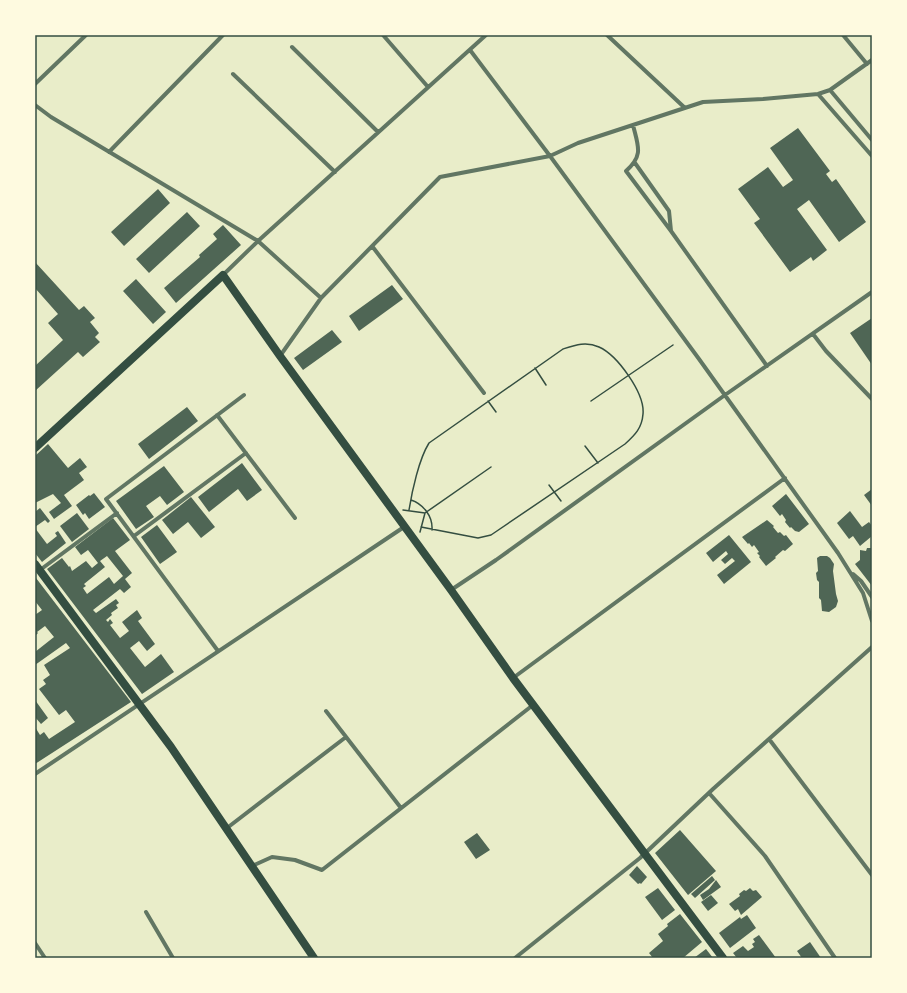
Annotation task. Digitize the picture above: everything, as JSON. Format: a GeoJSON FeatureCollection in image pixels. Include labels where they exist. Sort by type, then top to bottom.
{"type":"FeatureCollection","features":[{"type":"Feature","properties":{"kind":"main road"},"geometry":{"type":"LineString","coordinates":[[35,448],[223,275],[513,678],[723,958]]}},
{"type":"Feature","properties":{"kind":"main road"},"geometry":{"type":"LineString","coordinates":[[37,567],[171,747],[314,958]]}},
{"type":"Feature","properties":{"kind":"street"},"geometry":{"type":"LineString","coordinates":[[35,84],[86,35]]}},
{"type":"Feature","properties":{"kind":"street"},"geometry":{"type":"LineString","coordinates":[[109,152],[223,35]]}},
{"type":"Feature","properties":{"kind":"street"},"geometry":{"type":"LineString","coordinates":[[383,35],[428,87]]}},
{"type":"Feature","properties":{"kind":"street"},"geometry":{"type":"LineString","coordinates":[[223,275],[258,241],[486,35]]}},
{"type":"Feature","properties":{"kind":"street"},"geometry":{"type":"LineString","coordinates":[[607,35],[685,108]]}},
{"type":"Feature","properties":{"kind":"street"},"geometry":{"type":"LineString","coordinates":[[842,35],[867,64]]}},
{"type":"Feature","properties":{"kind":"street"},"geometry":{"type":"LineString","coordinates":[[292,47],[378,132]]}},
{"type":"Feature","properties":{"kind":"street"},"geometry":{"type":"LineString","coordinates":[[470,50],[550,156],[785,478],[850,571],[863,593],[872,620]]}},
{"type":"Feature","properties":{"kind":"street"},"geometry":{"type":"LineString","coordinates":[[280,356],[321,298],[440,177],[550,156],[578,143],[703,102],[818,94],[830,90],[872,60]]}},
{"type":"Feature","properties":{"kind":"street"},"geometry":{"type":"LineString","coordinates":[[233,74],[334,172]]}},
{"type":"Feature","properties":{"kind":"street"},"geometry":{"type":"LineString","coordinates":[[830,90],[872,140]]}},
{"type":"Feature","properties":{"kind":"street"},"geometry":{"type":"LineString","coordinates":[[818,94],[872,156]]}},
{"type":"Feature","properties":{"kind":"street"},"geometry":{"type":"LineString","coordinates":[[35,105],[51,117],[258,241],[321,298]]}},
{"type":"Feature","properties":{"kind":"street"},"geometry":{"type":"LineString","coordinates":[[633,125],[639,151],[635,163],[626,171],[671,231],[766,366]]}},
{"type":"Feature","properties":{"kind":"street"},"geometry":{"type":"LineString","coordinates":[[635,163],[669,211],[671,231]]}},
{"type":"Feature","properties":{"kind":"street"},"geometry":{"type":"LineString","coordinates":[[372,246],[484,393]]}},
{"type":"Feature","properties":{"kind":"street"},"geometry":{"type":"LineString","coordinates":[[451,590],[496,560],[725,395],[872,292]]}},
{"type":"Feature","properties":{"kind":"street"},"geometry":{"type":"LineString","coordinates":[[813,334],[826,351],[872,399]]}},
{"type":"Feature","properties":{"kind":"street"},"geometry":{"type":"LineString","coordinates":[[218,651],[106,499],[244,395]]}},
{"type":"Feature","properties":{"kind":"street"},"geometry":{"type":"LineString","coordinates":[[217,415],[295,518]]}},
{"type":"Feature","properties":{"kind":"street"},"geometry":{"type":"LineString","coordinates":[[134,536],[246,453]]}},
{"type":"Feature","properties":{"kind":"street"},"geometry":{"type":"LineString","coordinates":[[513,678],[785,478]]}},
{"type":"Feature","properties":{"kind":"street"},"geometry":{"type":"LineString","coordinates":[[37,567],[117,513]]}},
{"type":"Feature","properties":{"kind":"street"},"geometry":{"type":"LineString","coordinates":[[35,774],[404,527]]}},
{"type":"Feature","properties":{"kind":"street"},"geometry":{"type":"LineString","coordinates":[[850,571],[872,597]]}},
{"type":"Feature","properties":{"kind":"street"},"geometry":{"type":"LineString","coordinates":[[516,958],[644,854],[709,793],[872,647]]}},
{"type":"Feature","properties":{"kind":"street"},"geometry":{"type":"LineString","coordinates":[[252,866],[272,857],[295,860],[322,870],[534,704]]}},
{"type":"Feature","properties":{"kind":"street"},"geometry":{"type":"LineString","coordinates":[[326,710],[401,808]]}},
{"type":"Feature","properties":{"kind":"street"},"geometry":{"type":"LineString","coordinates":[[226,829],[346,737]]}},
{"type":"Feature","properties":{"kind":"street"},"geometry":{"type":"LineString","coordinates":[[770,739],[872,875]]}},
{"type":"Feature","properties":{"kind":"street"},"geometry":{"type":"LineString","coordinates":[[709,793],[765,856],[835,958]]}},
{"type":"Feature","properties":{"kind":"street"},"geometry":{"type":"LineString","coordinates":[[146,912],[173,958]]}},
{"type":"Feature","properties":{"kind":"street"},"geometry":{"type":"LineString","coordinates":[[35,944],[45,958]]}},
{"type":"Feature","properties":{"kind":"path"},"geometry":{"type":"LineString","coordinates":[[409,510],[423,452],[429,443],[563,349],[581,343],[598,346],[609,353],[636,388],[644,412],[642,423],[637,434],[598,463],[491,535],[478,538],[421,528]]}},
{"type":"Feature","properties":{"kind":"path"},"geometry":{"type":"LineString","coordinates":[[591,401],[673,344]]}},
{"type":"Feature","properties":{"kind":"path"},"geometry":{"type":"LineString","coordinates":[[535,368],[546,385]]}},
{"type":"Feature","properties":{"kind":"path"},"geometry":{"type":"LineString","coordinates":[[484,393],[496,412]]}},
{"type":"Feature","properties":{"kind":"path"},"geometry":{"type":"LineString","coordinates":[[585,446],[598,463]]}},
{"type":"Feature","properties":{"kind":"path"},"geometry":{"type":"LineString","coordinates":[[419,537],[426,512],[491,467]]}},
{"type":"Feature","properties":{"kind":"path"},"geometry":{"type":"LineString","coordinates":[[549,485],[561,501]]}},
{"type":"Feature","properties":{"kind":"path"},"geometry":{"type":"LineString","coordinates":[[411,500],[418,502],[426,512],[432,524],[432,530]]}},
{"type":"Feature","properties":{"kind":"path"},"geometry":{"type":"LineString","coordinates":[[399,509],[426,512]]}},
{"type":"Feature","properties":{"kind":"building"},"geometry":{"type":"Polygon","coordinates":[[[798,128],[830,171],[826,174],[832,182],[836,179],[866,222],[839,242],[809,200],[797,209],[827,250],[813,261],[811,257],[790,272],[754,223],[760,219],[738,189],[768,167],[783,187],[793,180],[770,148],[798,128]]]}},
{"type":"Feature","properties":{"kind":"building"},"geometry":{"type":"Polygon","coordinates":[[[158,189],[170,203],[124,246],[111,232],[158,189]]]}},
{"type":"Feature","properties":{"kind":"building"},"geometry":{"type":"Polygon","coordinates":[[[187,212],[200,226],[149,273],[136,259],[187,212]]]}},
{"type":"Feature","properties":{"kind":"building"},"geometry":{"type":"Polygon","coordinates":[[[223,225],[241,245],[176,303],[164,288],[200,257],[199,255],[217,239],[213,234],[223,225]]]}},
{"type":"Feature","properties":{"kind":"building"},"geometry":{"type":"Polygon","coordinates":[[[35,262],[79,310],[84,306],[95,318],[90,322],[99,333],[95,337],[100,342],[83,357],[78,352],[35,391],[35,366],[63,340],[48,323],[58,314],[35,288],[35,262]]]}},
{"type":"Feature","properties":{"kind":"building"},"geometry":{"type":"Polygon","coordinates":[[[136,279],[166,312],[153,324],[123,291],[136,279]]]}},
{"type":"Feature","properties":{"kind":"building"},"geometry":{"type":"Polygon","coordinates":[[[392,285],[403,299],[359,331],[349,316],[392,285]]]}},
{"type":"Feature","properties":{"kind":"building"},"geometry":{"type":"Polygon","coordinates":[[[872,318],[872,365],[850,333],[872,318]]]}},
{"type":"Feature","properties":{"kind":"building"},"geometry":{"type":"Polygon","coordinates":[[[332,330],[342,342],[303,370],[294,358],[332,330]]]}},
{"type":"Feature","properties":{"kind":"building"},"geometry":{"type":"Polygon","coordinates":[[[187,407],[198,421],[149,459],[138,444],[187,407]]]}},
{"type":"Feature","properties":{"kind":"building"},"geometry":{"type":"Polygon","coordinates":[[[48,444],[68,468],[80,458],[87,467],[79,473],[84,480],[64,495],[72,506],[54,519],[49,512],[61,503],[53,494],[35,503],[35,456],[48,444]]]}},
{"type":"Feature","properties":{"kind":"building"},"geometry":{"type":"Polygon","coordinates":[[[242,463],[262,490],[247,501],[238,489],[209,512],[198,497],[242,463]]]}},
{"type":"Feature","properties":{"kind":"building"},"geometry":{"type":"Polygon","coordinates":[[[164,466],[184,492],[167,505],[160,496],[146,506],[154,517],[136,529],[116,501],[164,466]]]}},
{"type":"Feature","properties":{"kind":"building"},"geometry":{"type":"Polygon","coordinates":[[[872,489],[872,506],[864,495],[872,489]]]}},
{"type":"Feature","properties":{"kind":"building"},"geometry":{"type":"Polygon","coordinates":[[[94,493],[105,507],[89,519],[85,513],[83,515],[76,505],[94,493]]]}},
{"type":"Feature","properties":{"kind":"building"},"geometry":{"type":"Polygon","coordinates":[[[786,494],[809,524],[799,532],[795,531],[791,527],[790,528],[785,522],[786,520],[782,514],[780,516],[772,506],[786,494]]]}},
{"type":"Feature","properties":{"kind":"building"},"geometry":{"type":"Polygon","coordinates":[[[191,497],[215,527],[201,538],[188,522],[173,534],[162,520],[191,497]]]}},
{"type":"Feature","properties":{"kind":"building"},"geometry":{"type":"Polygon","coordinates":[[[40,508],[50,521],[48,523],[45,520],[35,527],[35,512],[40,508]]]}},
{"type":"Feature","properties":{"kind":"building"},"geometry":{"type":"Polygon","coordinates":[[[850,511],[862,527],[869,522],[872,526],[872,536],[860,546],[853,536],[849,539],[837,523],[850,511]]]}},
{"type":"Feature","properties":{"kind":"building"},"geometry":{"type":"Polygon","coordinates":[[[77,513],[89,529],[72,542],[60,526],[77,513]]]}},
{"type":"Feature","properties":{"kind":"building"},"geometry":{"type":"Polygon","coordinates":[[[113,518],[130,540],[115,551],[132,573],[125,579],[131,587],[124,593],[120,589],[93,610],[96,613],[116,599],[119,603],[116,605],[118,608],[111,613],[112,615],[106,620],[108,622],[110,619],[113,623],[110,625],[120,638],[129,631],[122,622],[137,610],[142,618],[138,621],[155,644],[147,651],[139,641],[130,648],[145,667],[161,654],[174,672],[142,694],[47,569],[62,558],[69,567],[70,566],[72,571],[86,561],[92,568],[98,563],[88,550],[81,555],[75,547],[113,518]],[[107,556],[100,561],[105,567],[84,584],[86,586],[83,588],[87,594],[109,577],[114,584],[123,576],[107,556]]]}},
{"type":"Feature","properties":{"kind":"building"},"geometry":{"type":"Polygon","coordinates":[[[767,520],[774,526],[773,527],[778,533],[780,532],[784,536],[786,535],[793,544],[785,551],[783,550],[766,566],[759,557],[760,556],[757,553],[759,552],[754,545],[752,547],[742,537],[767,520]]]}},
{"type":"Feature","properties":{"kind":"building"},"geometry":{"type":"Polygon","coordinates":[[[157,525],[177,552],[160,564],[141,537],[157,525]]]}},
{"type":"Feature","properties":{"kind":"building"},"geometry":{"type":"Polygon","coordinates":[[[35,528],[47,544],[57,536],[55,533],[58,531],[66,543],[42,562],[35,553],[35,528]]]}},
{"type":"Feature","properties":{"kind":"building"},"geometry":{"type":"Polygon","coordinates":[[[729,535],[751,562],[724,584],[717,575],[735,561],[732,558],[725,564],[721,560],[728,554],[726,551],[713,562],[706,553],[729,535]]]}},
{"type":"Feature","properties":{"kind":"building"},"geometry":{"type":"Polygon","coordinates":[[[867,548],[872,548],[872,586],[855,564],[860,560],[860,550],[866,551],[867,548]]]}},
{"type":"Feature","properties":{"kind":"building"},"geometry":{"type":"Polygon","coordinates":[[[820,556],[827,556],[834,564],[833,571],[838,601],[836,607],[829,612],[822,611],[821,600],[819,598],[819,582],[817,580],[816,573],[818,571],[817,558],[820,556]]]}},
{"type":"Feature","properties":{"kind":"building"},"geometry":{"type":"Polygon","coordinates":[[[35,578],[131,702],[35,764],[35,727],[40,735],[44,732],[49,739],[75,722],[66,710],[59,715],[39,689],[46,684],[43,680],[50,675],[44,665],[70,648],[66,643],[35,665],[35,652],[54,637],[45,626],[37,632],[38,633],[35,636],[35,615],[42,610],[35,601],[35,578]]]}},
{"type":"Feature","properties":{"kind":"building"},"geometry":{"type":"Polygon","coordinates":[[[35,700],[48,718],[41,724],[35,717],[35,700]]]}},
{"type":"Feature","properties":{"kind":"building"},"geometry":{"type":"Polygon","coordinates":[[[680,830],[716,871],[688,895],[655,853],[680,830]]]}},
{"type":"Feature","properties":{"kind":"building"},"geometry":{"type":"Polygon","coordinates":[[[477,833],[490,850],[476,859],[464,842],[477,833]]]}},
{"type":"Feature","properties":{"kind":"building"},"geometry":{"type":"Polygon","coordinates":[[[637,866],[647,877],[641,884],[638,884],[629,875],[637,866]]]}},
{"type":"Feature","properties":{"kind":"building"},"geometry":{"type":"Polygon","coordinates":[[[712,876],[715,880],[695,898],[691,894],[712,876]]]}},
{"type":"Feature","properties":{"kind":"building"},"geometry":{"type":"Polygon","coordinates":[[[716,880],[721,887],[703,900],[700,895],[709,889],[716,880]]]}},
{"type":"Feature","properties":{"kind":"building"},"geometry":{"type":"Polygon","coordinates":[[[658,888],[675,910],[662,920],[645,897],[658,888]]]}},
{"type":"Feature","properties":{"kind":"building"},"geometry":{"type":"Polygon","coordinates":[[[750,888],[753,891],[756,890],[762,897],[741,915],[738,909],[735,911],[729,904],[740,896],[739,894],[744,890],[746,891],[750,888]]]}},
{"type":"Feature","properties":{"kind":"building"},"geometry":{"type":"Polygon","coordinates":[[[711,895],[718,903],[708,911],[701,902],[711,895]]]}},
{"type":"Feature","properties":{"kind":"building"},"geometry":{"type":"Polygon","coordinates":[[[680,914],[702,942],[683,958],[653,958],[649,953],[663,941],[658,934],[668,926],[667,924],[680,914]]]}},
{"type":"Feature","properties":{"kind":"building"},"geometry":{"type":"Polygon","coordinates":[[[747,915],[756,928],[730,948],[719,933],[740,917],[741,919],[747,915]]]}},
{"type":"Feature","properties":{"kind":"building"},"geometry":{"type":"Polygon","coordinates":[[[759,935],[776,958],[737,958],[733,953],[743,946],[748,951],[754,947],[752,944],[755,942],[753,939],[759,935]]]}},
{"type":"Feature","properties":{"kind":"building"},"geometry":{"type":"Polygon","coordinates":[[[810,942],[821,958],[802,958],[797,951],[810,942]]]}},
{"type":"Feature","properties":{"kind":"building"},"geometry":{"type":"Polygon","coordinates":[[[706,949],[713,958],[694,958],[706,949]]]}}]}
